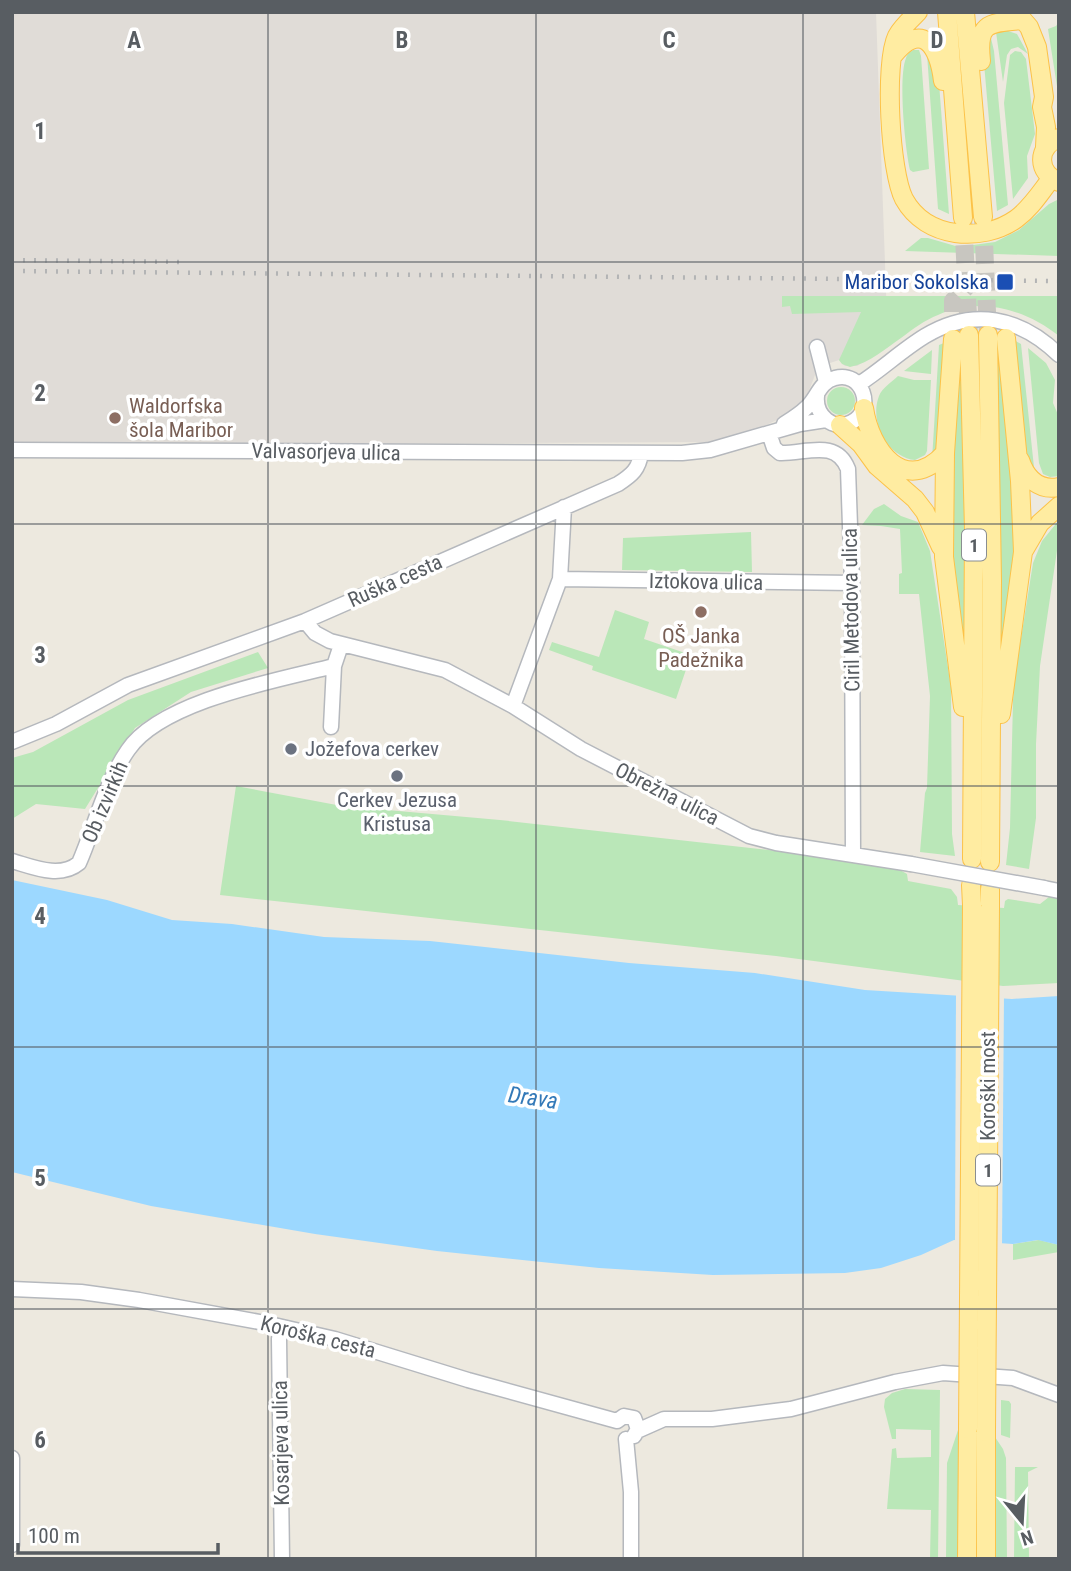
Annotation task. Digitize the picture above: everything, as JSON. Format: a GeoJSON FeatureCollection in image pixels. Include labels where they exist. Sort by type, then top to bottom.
{"type":"FeatureCollection","features":[{"type":"Feature","properties":{"kind":"main road"},"geometry":{"type":"LineString","coordinates":[[918,12],[898,34],[892,57],[893,161],[903,196],[923,219],[949,232],[972,235],[991,232],[1016,219],[1028,209],[1055,181],[1042,167],[1042,153],[1052,142],[1041,107],[1044,97]]}},
{"type":"Feature","properties":{"kind":"main road"},"geometry":{"type":"LineString","coordinates":[[947,12],[963,218]]}},
{"type":"Feature","properties":{"kind":"main road"},"geometry":{"type":"LineString","coordinates":[[965,12],[983,216]]}},
{"type":"Feature","properties":{"kind":"main road"},"geometry":{"type":"LineString","coordinates":[[974,107],[982,78],[981,34],[994,23],[1019,16],[1029,27],[1035,40],[1044,97],[1059,123]]}},
{"type":"Feature","properties":{"kind":"main road"},"geometry":{"type":"LineString","coordinates":[[892,57],[902,44],[911,39],[921,39],[933,46],[941,67],[945,96],[957,120]]}},
{"type":"Feature","properties":{"kind":"main road","name":"1"},"geometry":{"type":"LineString","coordinates":[[945,453],[961,337],[974,530],[973,754],[981,861],[991,751],[992,470],[997,336],[1017,450]]}},
{"type":"Feature","properties":{"kind":"main road"},"geometry":{"type":"LineString","coordinates":[[864,408],[870,437],[887,459],[900,468],[922,471],[936,463],[945,453]]}},
{"type":"Feature","properties":{"kind":"main road"},"geometry":{"type":"LineString","coordinates":[[833,422],[861,444],[877,466],[920,505],[936,533],[944,556]]}},
{"type":"Feature","properties":{"kind":"main road"},"geometry":{"type":"LineString","coordinates":[[1017,450],[1027,476],[1041,487],[1059,487]]}},
{"type":"Feature","properties":{"kind":"main road"},"geometry":{"type":"LineString","coordinates":[[991,751],[1001,722],[1023,552],[1017,450]]}},
{"type":"Feature","properties":{"kind":"main road"},"geometry":{"type":"LineString","coordinates":[[945,453],[944,556],[964,716],[973,754]]}},
{"type":"Feature","properties":{"kind":"main road"},"geometry":{"type":"LineString","coordinates":[[1023,552],[1040,523],[1059,506]]}},
{"type":"Feature","properties":{"kind":"main road","name":"Koroški most"},"geometry":{"type":"LineString","coordinates":[[971,886],[984,900],[977,1431]]}},
{"type":"Feature","properties":{"kind":"main road","name":"1"},"geometry":{"type":"LineString","coordinates":[[967,1559],[977,1431]]}},
{"type":"Feature","properties":{"kind":"main road","name":"1"},"geometry":{"type":"LineString","coordinates":[[977,1431],[986,1559]]}},
{"type":"Feature","properties":{"kind":"street"},"geometry":{"type":"LineString","coordinates":[[859,384],[923,337],[944,326],[963,321],[998,320],[1014,325],[1037,336],[1059,355]]}},
{"type":"Feature","properties":{"kind":"street"},"geometry":{"type":"LineString","coordinates":[[817,347],[826,382]]}},
{"type":"Feature","properties":{"kind":"street"},"geometry":{"type":"LineString","coordinates":[[641,453],[710,450],[769,433],[800,424],[855,421],[864,408],[864,393],[859,384],[843,377],[826,382],[817,396],[797,416],[769,433]]}},
{"type":"Feature","properties":{"kind":"street"},"geometry":{"type":"LineString","coordinates":[[817,396],[817,407],[833,422]]}},
{"type":"Feature","properties":{"kind":"street","name":"Ciril Metodova ulica"},"geometry":{"type":"LineString","coordinates":[[769,433],[774,448],[780,453],[823,449],[837,452],[845,460],[848,469],[852,583],[853,854]]}},
{"type":"Feature","properties":{"kind":"street","name":"Valvasorjeva ulica"},"geometry":{"type":"LineString","coordinates":[[12,450],[641,453]]}},
{"type":"Feature","properties":{"kind":"street","name":"Ruška cesta"},"geometry":{"type":"LineString","coordinates":[[12,742],[56,724],[128,685],[305,621],[618,484],[631,476],[639,465],[641,453]]}},
{"type":"Feature","properties":{"kind":"street"},"geometry":{"type":"LineString","coordinates":[[513,706],[560,579],[564,507]]}},
{"type":"Feature","properties":{"kind":"street","name":"Iztokova ulica"},"geometry":{"type":"LineString","coordinates":[[560,579],[852,583]]}},
{"type":"Feature","properties":{"kind":"street","name":"Obrežna ulica"},"geometry":{"type":"LineString","coordinates":[[305,621],[315,633],[341,645],[445,670],[513,706],[581,749],[749,836],[776,843],[1052,889]]}},
{"type":"Feature","properties":{"kind":"street"},"geometry":{"type":"LineString","coordinates":[[331,727],[334,666],[341,645]]}},
{"type":"Feature","properties":{"kind":"street","name":"Ob izvirkih"},"geometry":{"type":"LineString","coordinates":[[12,861],[59,871],[71,869],[79,863],[114,776],[129,748],[164,720],[202,702],[334,666]]}},
{"type":"Feature","properties":{"kind":"street","name":"Koroška cesta"},"geometry":{"type":"LineString","coordinates":[[12,1289],[66,1290],[139,1300],[282,1327],[335,1339],[481,1384],[617,1421]]}},
{"type":"Feature","properties":{"kind":"street","name":"Kosarjeva ulica"},"geometry":{"type":"LineString","coordinates":[[282,1327],[279,1339],[282,1559]]}},
{"type":"Feature","properties":{"kind":"street"},"geometry":{"type":"LineString","coordinates":[[664,1419],[632,1435],[616,1433],[617,1421],[622,1417],[650,1413],[664,1419],[712,1419],[791,1409],[895,1382],[943,1373],[1013,1378],[1056,1389]]}},
{"type":"Feature","properties":{"kind":"street"},"geometry":{"type":"LineString","coordinates":[[631,1559],[632,1435],[638,1424],[632,1417]]}},
{"type":"Feature","properties":{"kind":"street"},"geometry":{"type":"LineString","coordinates":[[12,1458],[12,1545]]}},
{"type":"Feature","properties":{"kind":"shaded area"},"geometry":{"type":"Polygon","coordinates":[[[12,12],[876,12],[888,347],[857,366],[845,366],[839,360],[818,367],[807,396],[794,412],[762,427],[715,442],[12,444],[12,12]]]}},
{"type":"Feature","properties":{"kind":"green space"},"geometry":{"type":"Polygon","coordinates":[[[1059,22],[1059,99],[1048,29],[1059,22]]]}},
{"type":"Feature","properties":{"kind":"green space"},"geometry":{"type":"Polygon","coordinates":[[[1005,30],[1017,34],[1028,54],[1018,47],[1011,49],[1007,55],[1003,82],[996,32],[1005,30]]]}},
{"type":"Feature","properties":{"kind":"green space"},"geometry":{"type":"Polygon","coordinates":[[[990,34],[994,51],[1008,205],[997,211],[983,52],[990,34]]]}},
{"type":"Feature","properties":{"kind":"green space"},"geometry":{"type":"Polygon","coordinates":[[[913,50],[919,50],[921,56],[929,169],[913,172],[910,170],[906,146],[902,96],[907,55],[913,50]]]}},
{"type":"Feature","properties":{"kind":"green space"},"geometry":{"type":"Polygon","coordinates":[[[1015,51],[1021,52],[1026,59],[1035,134],[1027,156],[1028,178],[1013,199],[1004,103],[1010,55],[1015,51]]]}},
{"type":"Feature","properties":{"kind":"green space"},"geometry":{"type":"Polygon","coordinates":[[[927,54],[938,70],[949,214],[938,209],[927,54]]]}},
{"type":"Feature","properties":{"kind":"green space"},"geometry":{"type":"Polygon","coordinates":[[[1059,199],[1059,256],[905,251],[921,238],[959,247],[995,242],[1019,230],[1049,204],[1059,199]]]}},
{"type":"Feature","properties":{"kind":"green space"},"geometry":{"type":"Polygon","coordinates":[[[782,296],[1059,296],[1059,336],[1017,312],[969,306],[928,319],[871,359],[850,367],[839,360],[861,312],[792,314],[790,306],[782,307],[782,296]]]}},
{"type":"Feature","properties":{"kind":"green space"},"geometry":{"type":"Polygon","coordinates":[[[996,336],[999,337],[1004,367],[1016,554],[1000,664],[996,336]]]}},
{"type":"Feature","properties":{"kind":"green space"},"geometry":{"type":"Polygon","coordinates":[[[1012,339],[1021,344],[1035,477],[1026,465],[1012,339]]]}},
{"type":"Feature","properties":{"kind":"green space"},"geometry":{"type":"Polygon","coordinates":[[[949,341],[942,441],[932,460],[939,345],[949,341]]]}},
{"type":"Feature","properties":{"kind":"green space"},"geometry":{"type":"Polygon","coordinates":[[[959,342],[963,342],[966,417],[966,664],[951,567],[950,459],[959,342]]]}},
{"type":"Feature","properties":{"kind":"green space"},"geometry":{"type":"Polygon","coordinates":[[[1028,348],[1046,363],[1055,380],[1053,403],[1059,417],[1059,476],[1050,477],[1043,474],[1039,463],[1028,348]]]}},
{"type":"Feature","properties":{"kind":"green space"},"geometry":{"type":"Polygon","coordinates":[[[932,350],[931,374],[904,371],[932,350]]]}},
{"type":"Feature","properties":{"kind":"green space"},"geometry":{"type":"Polygon","coordinates":[[[898,376],[931,380],[927,451],[915,460],[896,452],[889,445],[876,416],[880,393],[898,376]]]}},
{"type":"Feature","properties":{"kind":"green space"},"geometry":{"type":"Polygon","coordinates":[[[841,387],[851,391],[855,401],[851,411],[841,415],[831,411],[827,401],[831,391],[841,387]]]}},
{"type":"Feature","properties":{"kind":"green space"},"geometry":{"type":"Polygon","coordinates":[[[884,504],[901,516],[918,522],[930,551],[951,687],[952,834],[955,856],[920,852],[927,788],[930,696],[919,594],[899,594],[899,574],[902,573],[900,529],[862,525],[874,509],[884,504]]]}},
{"type":"Feature","properties":{"kind":"green space"},"geometry":{"type":"Polygon","coordinates":[[[1059,520],[1059,537],[1040,666],[1036,818],[1029,869],[1006,865],[1010,828],[1015,676],[1033,563],[1042,541],[1059,520]]]}},
{"type":"Feature","properties":{"kind":"green space"},"geometry":{"type":"Polygon","coordinates":[[[751,532],[752,572],[622,570],[623,538],[751,532]]]}},
{"type":"Feature","properties":{"kind":"green space"},"geometry":{"type":"Polygon","coordinates":[[[615,610],[649,622],[644,639],[691,655],[676,699],[592,670],[593,666],[549,650],[552,642],[599,657],[615,610]]]}},
{"type":"Feature","properties":{"kind":"green space"},"geometry":{"type":"Polygon","coordinates":[[[258,652],[268,668],[191,692],[135,728],[85,809],[36,804],[12,819],[12,758],[33,752],[128,700],[258,652]]]}},
{"type":"Feature","properties":{"kind":"green space"},"geometry":{"type":"Polygon","coordinates":[[[236,786],[342,806],[500,820],[849,859],[900,870],[907,874],[908,881],[951,889],[957,897],[958,905],[1004,908],[1008,899],[1040,904],[1049,897],[1059,899],[1059,983],[1003,986],[776,956],[220,895],[236,786]]]}},
{"type":"Feature","properties":{"kind":"green space"},"geometry":{"type":"Polygon","coordinates":[[[1039,1240],[1059,1245],[1059,1252],[1013,1260],[1013,1244],[1039,1240]]]}},
{"type":"Feature","properties":{"kind":"green space"},"geometry":{"type":"Polygon","coordinates":[[[905,1389],[940,1390],[938,1559],[930,1559],[931,1510],[887,1509],[892,1449],[896,1448],[897,1458],[931,1457],[931,1430],[896,1429],[896,1439],[892,1439],[884,1407],[885,1399],[892,1393],[905,1389]]]}},
{"type":"Feature","properties":{"kind":"green space"},"geometry":{"type":"Polygon","coordinates":[[[1001,1400],[1011,1404],[1010,1438],[1001,1435],[1001,1400]]]}},
{"type":"Feature","properties":{"kind":"green space"},"geometry":{"type":"Polygon","coordinates":[[[959,1427],[959,1559],[946,1559],[947,1463],[959,1427]]]}},
{"type":"Feature","properties":{"kind":"green space"},"geometry":{"type":"Polygon","coordinates":[[[993,1434],[1006,1458],[1007,1559],[993,1559],[993,1434]]]}},
{"type":"Feature","properties":{"kind":"green space"},"geometry":{"type":"Polygon","coordinates":[[[1015,1467],[1038,1467],[1028,1472],[1029,1559],[1014,1559],[1015,1467]]]}},
{"type":"Feature","properties":{"kind":"water","name":"Drava"},"geometry":{"type":"Polygon","coordinates":[[[12,880],[107,900],[172,920],[232,924],[324,937],[430,941],[629,963],[755,973],[865,990],[1012,999],[1059,996],[1059,1245],[1038,1240],[1013,1244],[954,1240],[921,1255],[881,1268],[845,1273],[713,1275],[599,1268],[437,1251],[315,1234],[151,1206],[12,1172],[12,880]]]}},
{"type":"Feature","properties":{"kind":"pier"},"geometry":{"type":"Polygon","coordinates":[[[956,992],[1004,995],[1002,1247],[955,1244],[956,992]]]}},
{"type":"Feature","properties":{"kind":"tunnel"},"geometry":{"type":"LineString","coordinates":[[963,218],[969,335]]}},
{"type":"Feature","properties":{"kind":"tunnel"},"geometry":{"type":"LineString","coordinates":[[983,219],[988,335]]}},
{"type":"Feature","properties":{"kind":"tunnel"},"geometry":{"type":"LineString","coordinates":[[953,339],[953,301],[967,286]]}},
{"type":"Feature","properties":{"kind":"railway"},"geometry":{"type":"LineString","coordinates":[[12,260],[187,262]]}},
{"type":"Feature","properties":{"kind":"railway"},"geometry":{"type":"LineString","coordinates":[[12,271],[1059,281]]}},
{"type":"Feature","properties":{"kind":"place","name":"Maribor Sokolska"},"geometry":{"type":"Point","coordinates":[1005,282]}},
{"type":"Feature","properties":{"kind":"place","name":"Waldorfska šola Maribor"},"geometry":{"type":"Point","coordinates":[115,418]}},
{"type":"Feature","properties":{"kind":"place","name":"OŠ Janka Padežnika"},"geometry":{"type":"Point","coordinates":[701,612]}},
{"type":"Feature","properties":{"kind":"place","name":"Jožefova cerkev"},"geometry":{"type":"Point","coordinates":[291,749]}},
{"type":"Feature","properties":{"kind":"place","name":"Cerkev Jezusa Kristusa"},"geometry":{"type":"Point","coordinates":[397,776]}}]}
